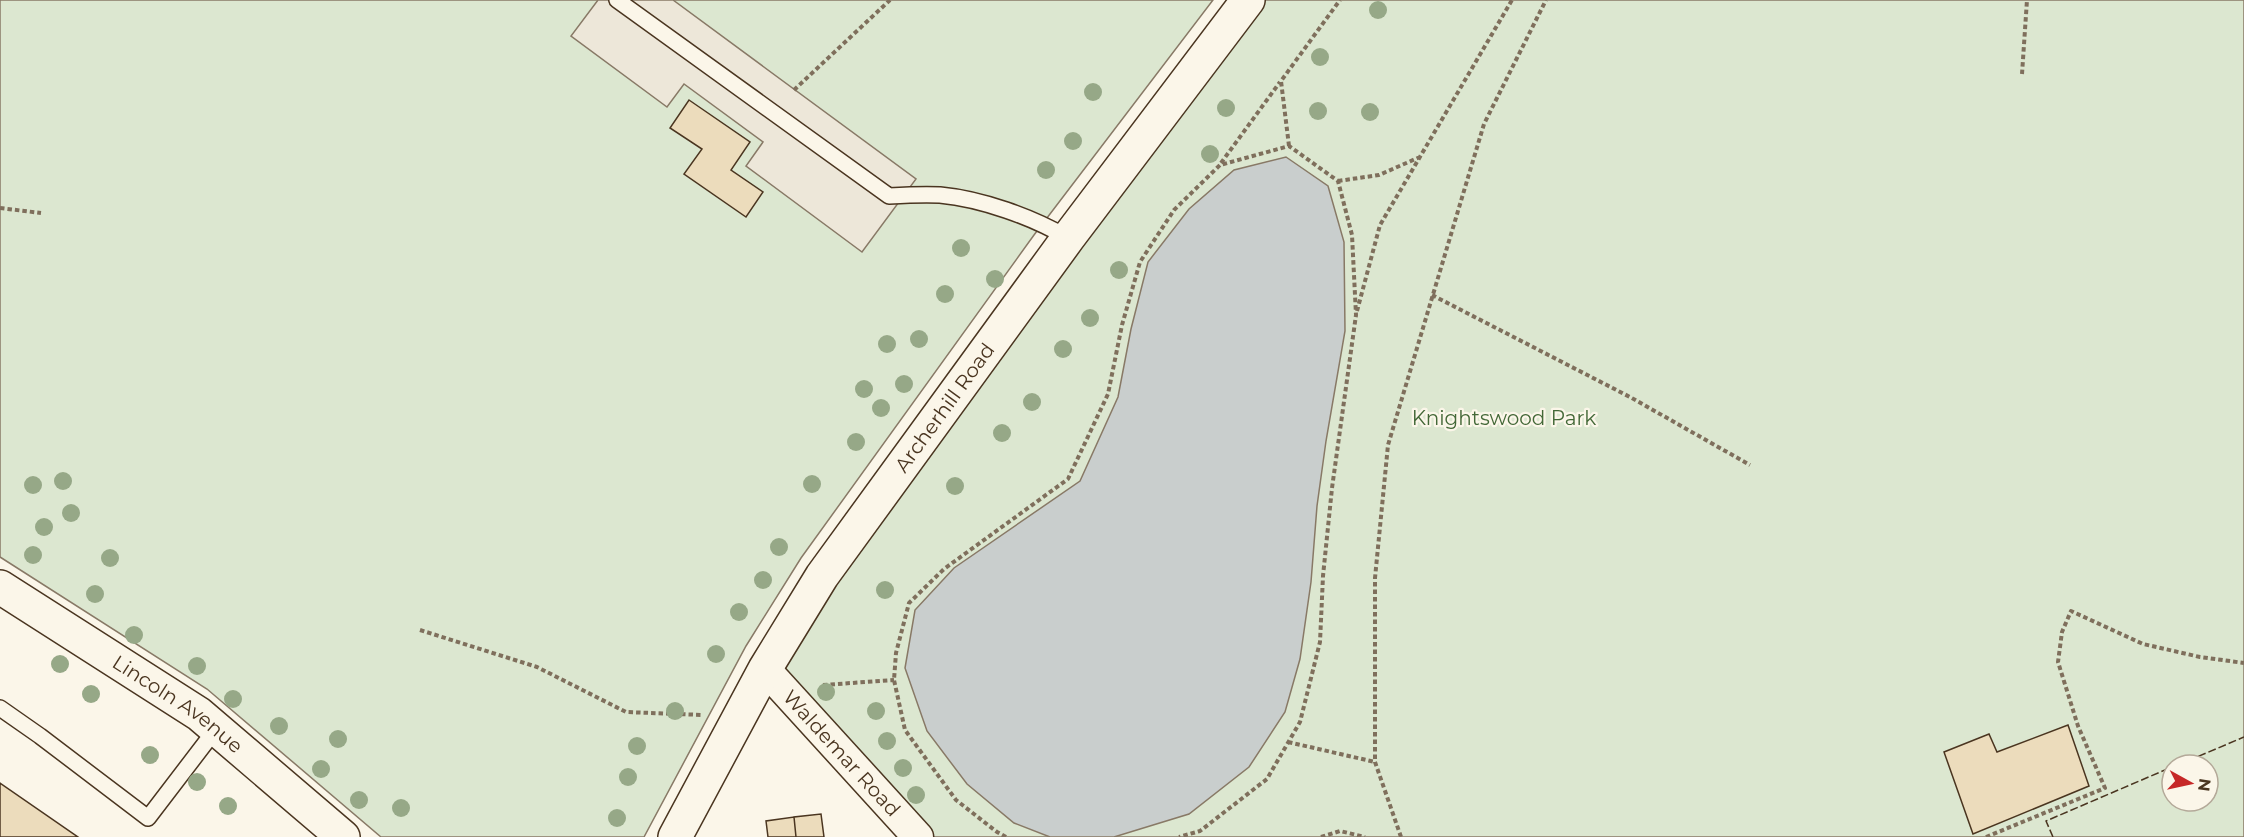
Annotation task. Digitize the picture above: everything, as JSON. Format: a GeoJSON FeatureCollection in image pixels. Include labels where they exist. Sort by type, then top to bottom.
{"type":"FeatureCollection","features":[{"type":"Feature","properties":{"kind":"street","name":"Archerhill Road"},"geometry":{"type":"LineString","coordinates":[[675,837],[739,716],[774,678],[822,576],[1068,238],[1248,0]]}},
{"type":"Feature","properties":{"kind":"street","name":"Lincoln Avenue"},"geometry":{"type":"LineString","coordinates":[[0,587],[199,714],[343,837]]}},
{"type":"Feature","properties":{"kind":"street","name":"Waldemar Road"},"geometry":{"type":"LineString","coordinates":[[774,678],[918,837]]}},
{"type":"Feature","properties":{"kind":"lane"},"geometry":{"type":"LineString","coordinates":[[617,0],[889,195],[941,195],[983,204],[1045,225],[1068,238]]}},
{"type":"Feature","properties":{"kind":"lane"},"geometry":{"type":"LineString","coordinates":[[0,708],[148,818],[216,729]]}},
{"type":"Feature","properties":{"kind":"path"},"geometry":{"type":"LineString","coordinates":[[794,90],[890,0]]}},
{"type":"Feature","properties":{"kind":"path"},"geometry":{"type":"LineString","coordinates":[[1006,837],[956,800],[905,730],[894,680],[896,653],[909,603],[944,569],[1068,479],[1108,394],[1122,325],[1140,262],[1174,210],[1220,165],[1340,0]]}},
{"type":"Feature","properties":{"kind":"path"},"geometry":{"type":"LineString","coordinates":[[1179,837],[1200,831],[1267,778],[1300,722],[1320,642],[1323,576],[1332,488],[1356,315],[1380,225],[1512,0]]}},
{"type":"Feature","properties":{"kind":"path"},"geometry":{"type":"LineString","coordinates":[[1401,837],[1375,762],[1375,578],[1388,445],[1484,124],[1546,0]]}},
{"type":"Feature","properties":{"kind":"path"},"geometry":{"type":"LineString","coordinates":[[2022,74],[2027,0]]}},
{"type":"Feature","properties":{"kind":"path"},"geometry":{"type":"LineString","coordinates":[[1281,81],[1289,146],[1338,181],[1352,235],[1356,315]]}},
{"type":"Feature","properties":{"kind":"path"},"geometry":{"type":"LineString","coordinates":[[1220,165],[1289,146]]}},
{"type":"Feature","properties":{"kind":"path"},"geometry":{"type":"LineString","coordinates":[[1338,181],[1379,175],[1421,157]]}},
{"type":"Feature","properties":{"kind":"path"},"geometry":{"type":"LineString","coordinates":[[0,208],[41,213]]}},
{"type":"Feature","properties":{"kind":"path"},"geometry":{"type":"LineString","coordinates":[[1432,295],[1630,397],[1750,465]]}},
{"type":"Feature","properties":{"kind":"path"},"geometry":{"type":"LineString","coordinates":[[1986,837],[2105,788],[2078,726],[2058,662],[2062,632],[2071,611],[2143,644],[2200,657],[2244,663]]}},
{"type":"Feature","properties":{"kind":"path"},"geometry":{"type":"LineString","coordinates":[[420,630],[537,667],[626,712],[739,716]]}},
{"type":"Feature","properties":{"kind":"path"},"geometry":{"type":"LineString","coordinates":[[774,678],[894,680]]}},
{"type":"Feature","properties":{"kind":"path"},"geometry":{"type":"LineString","coordinates":[[1288,742],[1375,762]]}},
{"type":"Feature","properties":{"kind":"path"},"geometry":{"type":"LineString","coordinates":[[1321,837],[1340,831],[1365,837]]}},
{"type":"Feature","properties":{"kind":"green space"},"geometry":{"type":"Polygon","coordinates":[[[0,0],[1213,0],[1034,235],[801,558],[746,646],[644,837],[381,837],[207,689],[0,557],[0,0]]]}},
{"type":"Feature","properties":{"kind":"green space","name":"Knightswood Park"},"geometry":{"type":"Polygon","coordinates":[[[1248,0],[2244,0],[2244,837],[918,837],[765,669],[1248,0]]]}},
{"type":"Feature","properties":{"kind":"shaded area"},"geometry":{"type":"Polygon","coordinates":[[[598,0],[673,0],[916,179],[862,252],[746,166],[763,142],[684,84],[667,107],[571,36],[598,0]]]}},
{"type":"Feature","properties":{"kind":"shaded area"},"geometry":{"type":"Polygon","coordinates":[[[1286,157],[1328,186],[1344,242],[1345,331],[1317,506],[1311,582],[1300,659],[1285,712],[1249,767],[1189,814],[1114,837],[1050,837],[1014,823],[967,784],[927,731],[905,668],[915,610],[954,568],[1080,481],[1118,397],[1131,329],[1148,262],[1189,209],[1234,170],[1286,157]]]}},
{"type":"Feature","properties":{"kind":"building"},"geometry":{"type":"Polygon","coordinates":[[[689,100],[750,142],[731,170],[763,192],[746,217],[684,174],[702,149],[670,128],[689,100]]]}},
{"type":"Feature","properties":{"kind":"building"},"geometry":{"type":"Polygon","coordinates":[[[2068,725],[2089,786],[1973,834],[1944,752],[1989,734],[1997,752],[2068,725]]]}},
{"type":"Feature","properties":{"kind":"building"},"geometry":{"type":"Polygon","coordinates":[[[0,783],[78,837],[0,837],[0,783]]]}},
{"type":"Feature","properties":{"kind":"building"},"geometry":{"type":"Polygon","coordinates":[[[821,814],[824,837],[796,837],[794,817],[821,814]]]}},
{"type":"Feature","properties":{"kind":"building"},"geometry":{"type":"Polygon","coordinates":[[[794,817],[796,837],[768,837],[766,821],[794,817]]]}},
{"type":"Feature","properties":{"kind":"fence"},"geometry":{"type":"LineString","coordinates":[[2206,753],[2244,737]]}},
{"type":"Feature","properties":{"kind":"fence"},"geometry":{"type":"LineString","coordinates":[[2053,837],[2046,821],[2160,772]]}}]}
